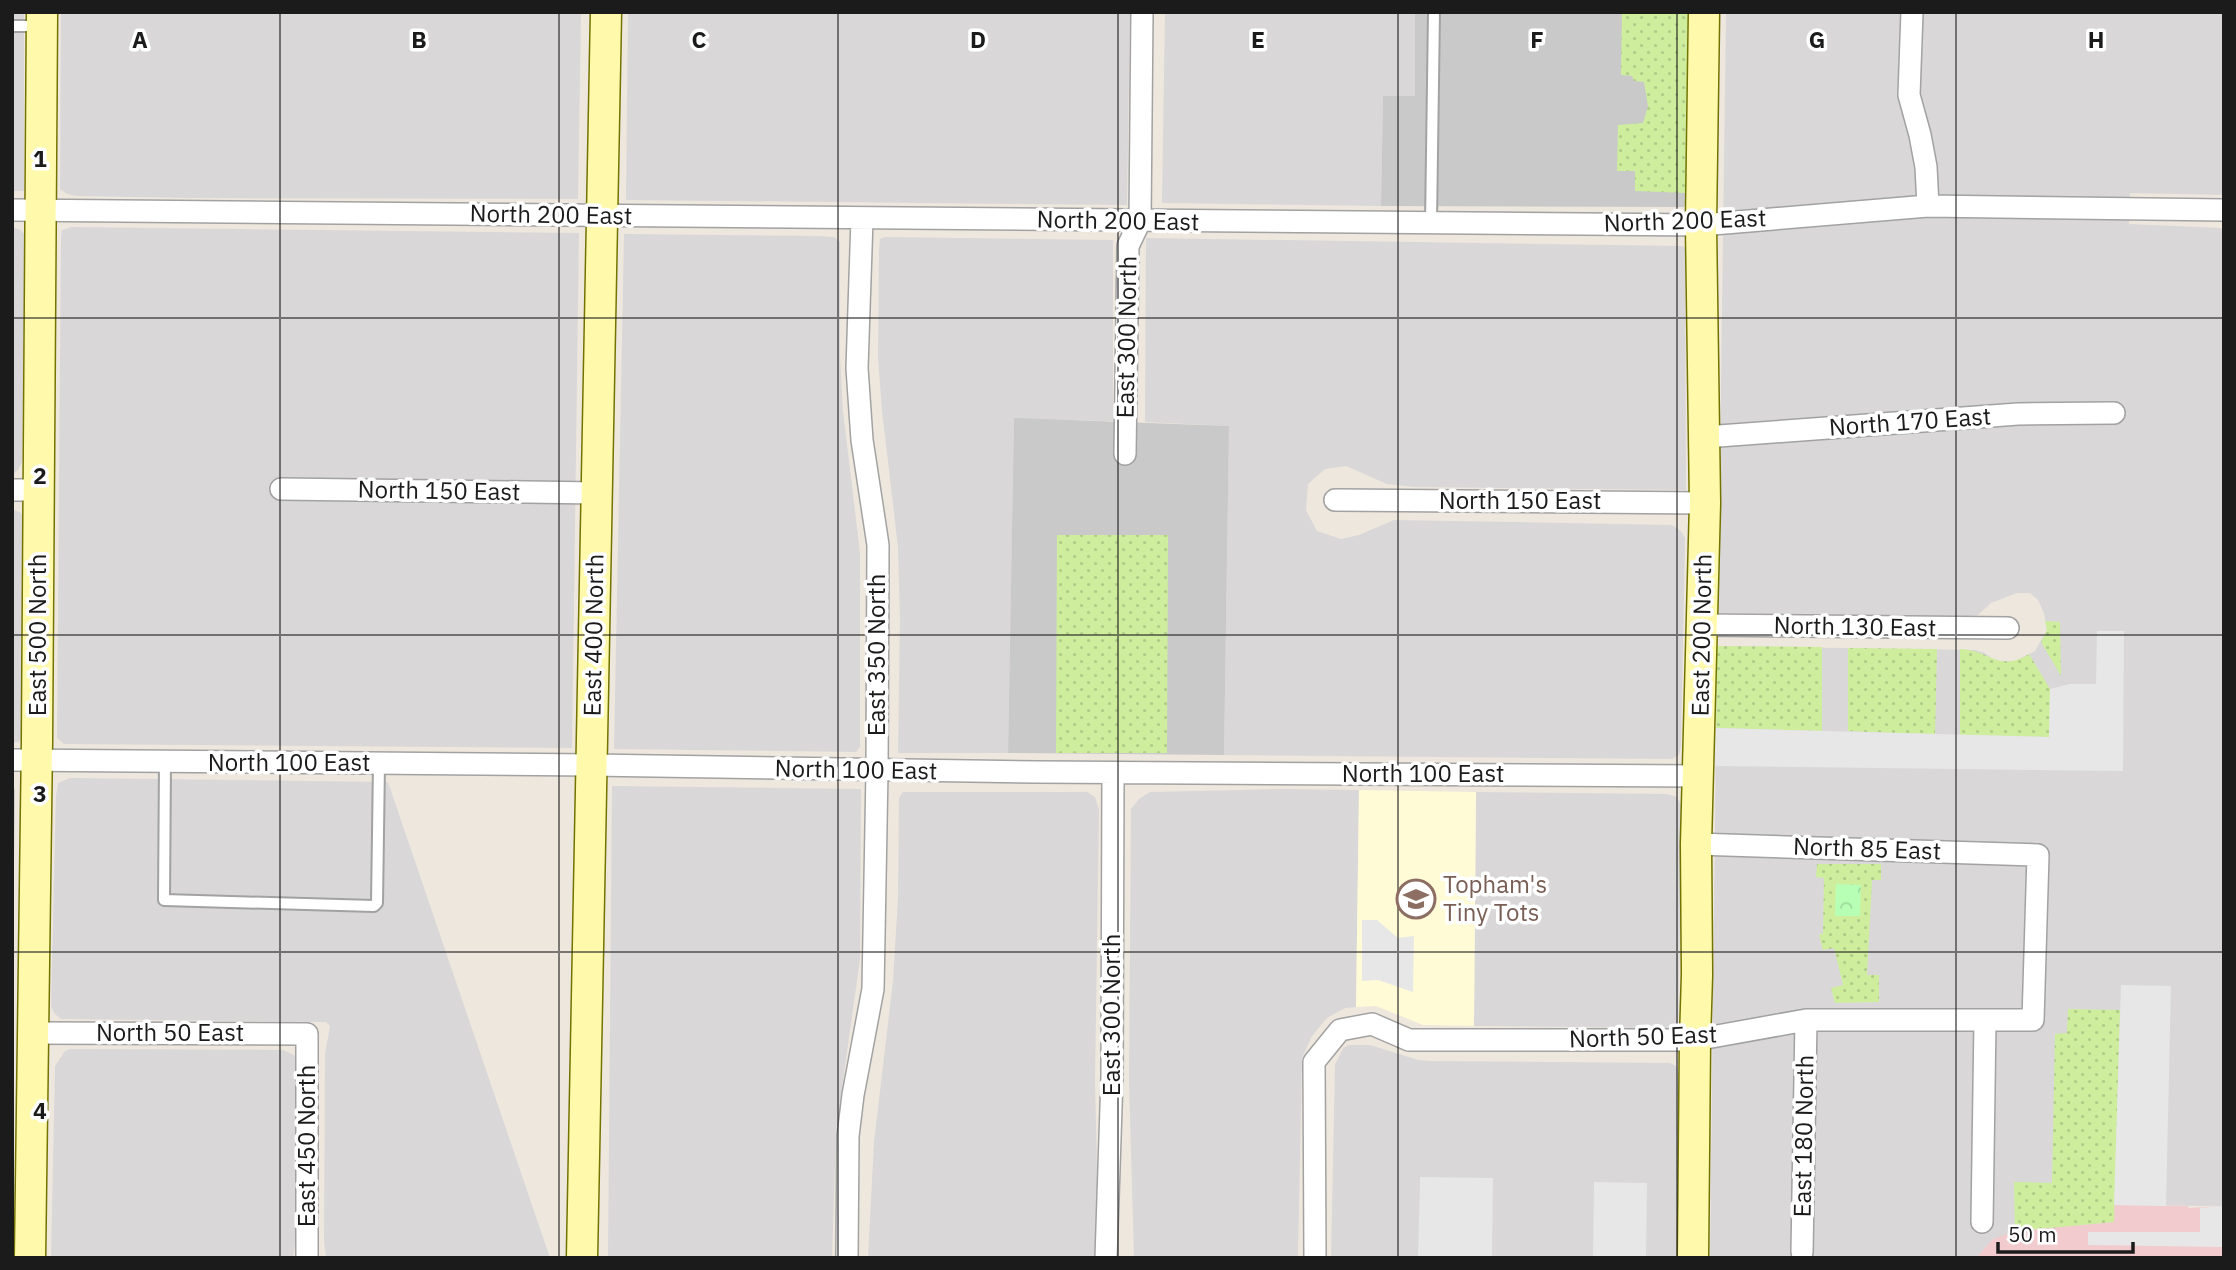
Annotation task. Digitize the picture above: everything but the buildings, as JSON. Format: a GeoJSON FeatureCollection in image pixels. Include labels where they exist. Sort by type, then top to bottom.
{"type":"FeatureCollection","features":[{"type":"Feature","properties":{"kind":"street","name":"East 400 North"},"geometry":{"type":"LineString","coordinates":[[582,1258],[606,12]]}},
{"type":"Feature","properties":{"kind":"street","name":"East 300 North"},"geometry":{"type":"LineString","coordinates":[[1125,454],[1128,246],[1140,221],[1142,12]]}},
{"type":"Feature","properties":{"kind":"street","name":"East 200 North"},"geometry":{"type":"LineString","coordinates":[[1693,1258],[1698,975],[1696,844],[1705,503],[1701,225],[1704,12]]}},
{"type":"Feature","properties":{"kind":"street"},"geometry":{"type":"LineString","coordinates":[[1912,12],[1909,95],[1926,167],[1928,206]]}},
{"type":"Feature","properties":{"kind":"street","name":"East 500 North"},"geometry":{"type":"LineString","coordinates":[[30,1258],[33,1033],[25,760],[27,210],[42,19]]}},
{"type":"Feature","properties":{"kind":"street","name":"North 200 East"},"geometry":{"type":"LineString","coordinates":[[27,210],[1701,225],[1928,206],[2224,210]]}},
{"type":"Feature","properties":{"kind":"street","name":"East 350 North"},"geometry":{"type":"LineString","coordinates":[[847,1258],[848,1136],[873,989],[877,771],[878,545],[862,440],[857,368],[862,219]]}},
{"type":"Feature","properties":{"kind":"street","name":"North 170 East"},"geometry":{"type":"LineString","coordinates":[[1705,438],[2018,414],[2114,413]]}},
{"type":"Feature","properties":{"kind":"street","name":"North 150 East"},"geometry":{"type":"LineString","coordinates":[[281,489],[597,493]]}},
{"type":"Feature","properties":{"kind":"street","name":"North 150 East"},"geometry":{"type":"LineString","coordinates":[[1335,500],[1705,503]]}},
{"type":"Feature","properties":{"kind":"street","name":"North 130 East"},"geometry":{"type":"LineString","coordinates":[[1702,625],[2008,628]]}},
{"type":"Feature","properties":{"kind":"street","name":"North 100 East"},"geometry":{"type":"LineString","coordinates":[[25,760],[592,765],[877,771],[1699,775]]}},
{"type":"Feature","properties":{"kind":"street","name":"East 300 North"},"geometry":{"type":"LineString","coordinates":[[1107,1258],[1112,1077],[1113,773]]}},
{"type":"Feature","properties":{"kind":"street","name":"North 85 East"},"geometry":{"type":"LineString","coordinates":[[1696,844],[2038,855],[2034,1020]]}},
{"type":"Feature","properties":{"kind":"street","name":"North 50 East"},"geometry":{"type":"LineString","coordinates":[[1315,1258],[1314,1062],[1340,1030],[1372,1024],[1409,1040],[1695,1040],[1806,1020],[2034,1020]]}},
{"type":"Feature","properties":{"kind":"street","name":"East 180 North"},"geometry":{"type":"LineString","coordinates":[[1802,1252],[1806,1020]]}},
{"type":"Feature","properties":{"kind":"street"},"geometry":{"type":"LineString","coordinates":[[1982,1222],[1985,1021]]}},
{"type":"Feature","properties":{"kind":"street","name":"North 50 East"},"geometry":{"type":"LineString","coordinates":[[33,1033],[307,1034]]}},
{"type":"Feature","properties":{"kind":"street","name":"East 450 North"},"geometry":{"type":"LineString","coordinates":[[307,1034],[307,1258]]}},
{"type":"Feature","properties":{"kind":"lane"},"geometry":{"type":"LineString","coordinates":[[1431,223],[1434,12]]}},
{"type":"Feature","properties":{"kind":"lane"},"geometry":{"type":"LineString","coordinates":[[12,26],[42,19]]}},
{"type":"Feature","properties":{"kind":"lane"},"geometry":{"type":"LineString","coordinates":[[165,762],[164,900],[374,906],[377,903],[379,763]]}},
{"type":"Feature","properties":{"kind":"shaded area"},"geometry":{"type":"Polygon","coordinates":[[[12,12],[24,12],[24,191],[12,191],[12,12]]]}},
{"type":"Feature","properties":{"kind":"shaded area"},"geometry":{"type":"Polygon","coordinates":[[[61,12],[581,12],[578,199],[191,198],[67,194],[60,189],[61,12]]]}},
{"type":"Feature","properties":{"kind":"shaded area"},"geometry":{"type":"Polygon","coordinates":[[[628,12],[1130,12],[1127,205],[626,200],[628,12]]]}},
{"type":"Feature","properties":{"kind":"shaded area"},"geometry":{"type":"Polygon","coordinates":[[[1165,12],[1415,12],[1415,96],[1383,96],[1381,206],[1162,203],[1165,12]]]}},
{"type":"Feature","properties":{"kind":"shaded area"},"geometry":{"type":"Polygon","coordinates":[[[1415,12],[1688,12],[1684,207],[1381,206],[1383,96],[1415,96],[1415,12]]]}},
{"type":"Feature","properties":{"kind":"shaded area"},"geometry":{"type":"Polygon","coordinates":[[[1726,12],[2224,12],[2224,195],[2130,193],[2129,224],[2224,230],[2223,1206],[2115,1205],[2114,1222],[1993,1239],[1976,1258],[1710,1258],[1717,646],[1975,650],[1985,653],[1995,661],[2015,661],[2035,651],[2047,630],[2044,613],[2038,600],[2030,593],[2017,593],[1991,603],[1978,615],[1961,617],[1718,613],[1726,12]]]}},
{"type":"Feature","properties":{"kind":"shaded area"},"geometry":{"type":"Polygon","coordinates":[[[12,227],[21,230],[25,235],[22,462],[13,474],[12,227]]]}},
{"type":"Feature","properties":{"kind":"shaded area"},"geometry":{"type":"Polygon","coordinates":[[[72,227],[579,233],[572,748],[64,744],[57,738],[61,238],[62,230],[72,227]]]}},
{"type":"Feature","properties":{"kind":"shaded area"},"geometry":{"type":"Polygon","coordinates":[[[624,234],[818,236],[834,237],[840,242],[843,411],[860,553],[860,747],[856,752],[614,749],[624,234]]]}},
{"type":"Feature","properties":{"kind":"shaded area"},"geometry":{"type":"Polygon","coordinates":[[[1146,238],[1685,248],[1686,490],[1414,487],[1387,484],[1346,466],[1325,469],[1308,484],[1306,510],[1317,531],[1341,539],[1359,535],[1394,520],[1672,525],[1681,531],[1685,538],[1679,755],[1672,759],[1224,755],[1229,426],[1145,422],[1146,238]]]}},
{"type":"Feature","properties":{"kind":"shaded area"},"geometry":{"type":"Polygon","coordinates":[[[880,239],[1113,240],[1113,421],[1014,419],[1008,753],[898,753],[898,547],[878,357],[879,251],[880,239]]]}},
{"type":"Feature","properties":{"kind":"shaded area"},"geometry":{"type":"Polygon","coordinates":[[[1014,418],[1229,426],[1224,755],[1008,753],[1014,418]]]}},
{"type":"Feature","properties":{"kind":"shaded area"},"geometry":{"type":"Polygon","coordinates":[[[12,509],[21,513],[24,521],[23,733],[19,742],[12,743],[12,509]]]}},
{"type":"Feature","properties":{"kind":"shaded area"},"geometry":{"type":"Polygon","coordinates":[[[2097,631],[2124,631],[2123,771],[1715,766],[1716,728],[2049,737],[2050,689],[2069,684],[2096,684],[2097,631]]]}},
{"type":"Feature","properties":{"kind":"shaded area"},"geometry":{"type":"Polygon","coordinates":[[[70,778],[388,782],[550,1258],[326,1258],[325,1054],[330,1026],[326,1022],[61,1019],[54,1013],[51,1006],[56,796],[58,783],[70,778]]]}},
{"type":"Feature","properties":{"kind":"shaded area"},"geometry":{"type":"Polygon","coordinates":[[[12,785],[15,790],[12,1022],[12,785]]]}},
{"type":"Feature","properties":{"kind":"shaded area"},"geometry":{"type":"Polygon","coordinates":[[[612,786],[861,789],[860,959],[836,1131],[832,1258],[608,1258],[612,786]]]}},
{"type":"Feature","properties":{"kind":"shaded area"},"geometry":{"type":"Polygon","coordinates":[[[1359,790],[1356,1007],[1345,1008],[1327,1018],[1312,1036],[1302,1058],[1298,1258],[1134,1258],[1129,1081],[1131,809],[1139,799],[1150,792],[1359,790]]]}},
{"type":"Feature","properties":{"kind":"shaded area","name":"Topham's Tiny Tots"},"geometry":{"type":"Polygon","coordinates":[[[1359,790],[1476,792],[1474,1026],[1423,1025],[1376,1006],[1356,1007],[1359,790]]]}},
{"type":"Feature","properties":{"kind":"shaded area"},"geometry":{"type":"Polygon","coordinates":[[[903,792],[1087,792],[1095,797],[1099,810],[1095,1081],[1099,1258],[868,1258],[874,1142],[893,981],[898,898],[899,798],[903,792]]]}},
{"type":"Feature","properties":{"kind":"shaded area"},"geometry":{"type":"Polygon","coordinates":[[[1476,792],[1667,794],[1677,797],[1682,807],[1678,1025],[1667,1028],[1474,1026],[1476,792]]]}},
{"type":"Feature","properties":{"kind":"shaded area"},"geometry":{"type":"Polygon","coordinates":[[[1362,920],[1377,920],[1398,938],[1414,936],[1413,992],[1378,980],[1362,981],[1362,920]]]}},
{"type":"Feature","properties":{"kind":"shaded area"},"geometry":{"type":"Polygon","coordinates":[[[2121,985],[2171,986],[2166,1206],[2114,1205],[2121,985]]]}},
{"type":"Feature","properties":{"kind":"shaded area"},"geometry":{"type":"Polygon","coordinates":[[[1349,1045],[1370,1045],[1428,1061],[1670,1063],[1676,1066],[1679,1074],[1676,1258],[1331,1258],[1335,1065],[1343,1048],[1349,1045]]]}},
{"type":"Feature","properties":{"kind":"shaded area"},"geometry":{"type":"Polygon","coordinates":[[[283,1050],[294,1055],[298,1065],[296,1236],[293,1258],[51,1258],[55,1066],[65,1051],[283,1050]]]}},
{"type":"Feature","properties":{"kind":"shaded area"},"geometry":{"type":"Polygon","coordinates":[[[1420,1177],[1493,1178],[1492,1258],[1418,1258],[1420,1177]]]}},
{"type":"Feature","properties":{"kind":"shaded area"},"geometry":{"type":"Polygon","coordinates":[[[1594,1182],[1647,1183],[1646,1258],[1593,1258],[1594,1182]]]}},
{"type":"Feature","properties":{"kind":"shaded area"},"geometry":{"type":"Polygon","coordinates":[[[12,1184],[16,1184],[16,1258],[12,1258],[12,1184]]]}},
{"type":"Feature","properties":{"kind":"shaded area"},"geometry":{"type":"Polygon","coordinates":[[[2114,1205],[2189,1208],[2223,1206],[2222,1258],[1976,1258],[1993,1239],[2015,1231],[2113,1222],[2114,1205]]]}},
{"type":"Feature","properties":{"kind":"shaded area"},"geometry":{"type":"Polygon","coordinates":[[[2223,1206],[2222,1247],[2088,1245],[2088,1232],[2200,1232],[2200,1208],[2223,1206]]]}},
{"type":"Feature","properties":{"kind":"green space"},"geometry":{"type":"Polygon","coordinates":[[[1622,14],[1688,14],[1686,193],[1635,191],[1635,171],[1617,171],[1618,125],[1643,123],[1648,106],[1644,82],[1634,81],[1632,76],[1621,75],[1622,14]]]}},
{"type":"Feature","properties":{"kind":"green space"},"geometry":{"type":"Polygon","coordinates":[[[1057,535],[1168,535],[1167,753],[1056,753],[1057,535]]]}},
{"type":"Feature","properties":{"kind":"green space"},"geometry":{"type":"Polygon","coordinates":[[[2045,621],[2060,622],[2061,676],[2041,642],[2047,630],[2045,621]]]}},
{"type":"Feature","properties":{"kind":"green space"},"geometry":{"type":"Polygon","coordinates":[[[1717,646],[1822,647],[1822,731],[1716,728],[1717,646]]]}},
{"type":"Feature","properties":{"kind":"green space"},"geometry":{"type":"Polygon","coordinates":[[[1848,648],[1937,649],[1935,735],[1848,731],[1848,648]]]}},
{"type":"Feature","properties":{"kind":"green space"},"geometry":{"type":"Polygon","coordinates":[[[1960,649],[2002,661],[2019,659],[2029,654],[2050,689],[2050,737],[1960,735],[1960,649]]]}},
{"type":"Feature","properties":{"kind":"green space"},"geometry":{"type":"Polygon","coordinates":[[[1817,864],[1881,864],[1881,880],[1872,880],[1867,975],[1879,975],[1879,1002],[1835,1003],[1831,988],[1843,985],[1834,948],[1823,950],[1819,934],[1823,934],[1824,878],[1816,877],[1817,864]]]}},
{"type":"Feature","properties":{"kind":"green space"},"geometry":{"type":"Polygon","coordinates":[[[1836,884],[1861,885],[1860,916],[1835,916],[1836,884]]]}},
{"type":"Feature","properties":{"kind":"green space"},"geometry":{"type":"Polygon","coordinates":[[[2068,1009],[2120,1010],[2114,1222],[2015,1231],[2014,1182],[2052,1183],[2055,1034],[2067,1033],[2068,1009]]]}},
{"type":"Feature","properties":{"kind":"place","name":"Topham's Tiny Tots"},"geometry":{"type":"Point","coordinates":[1416,899]}}]}
